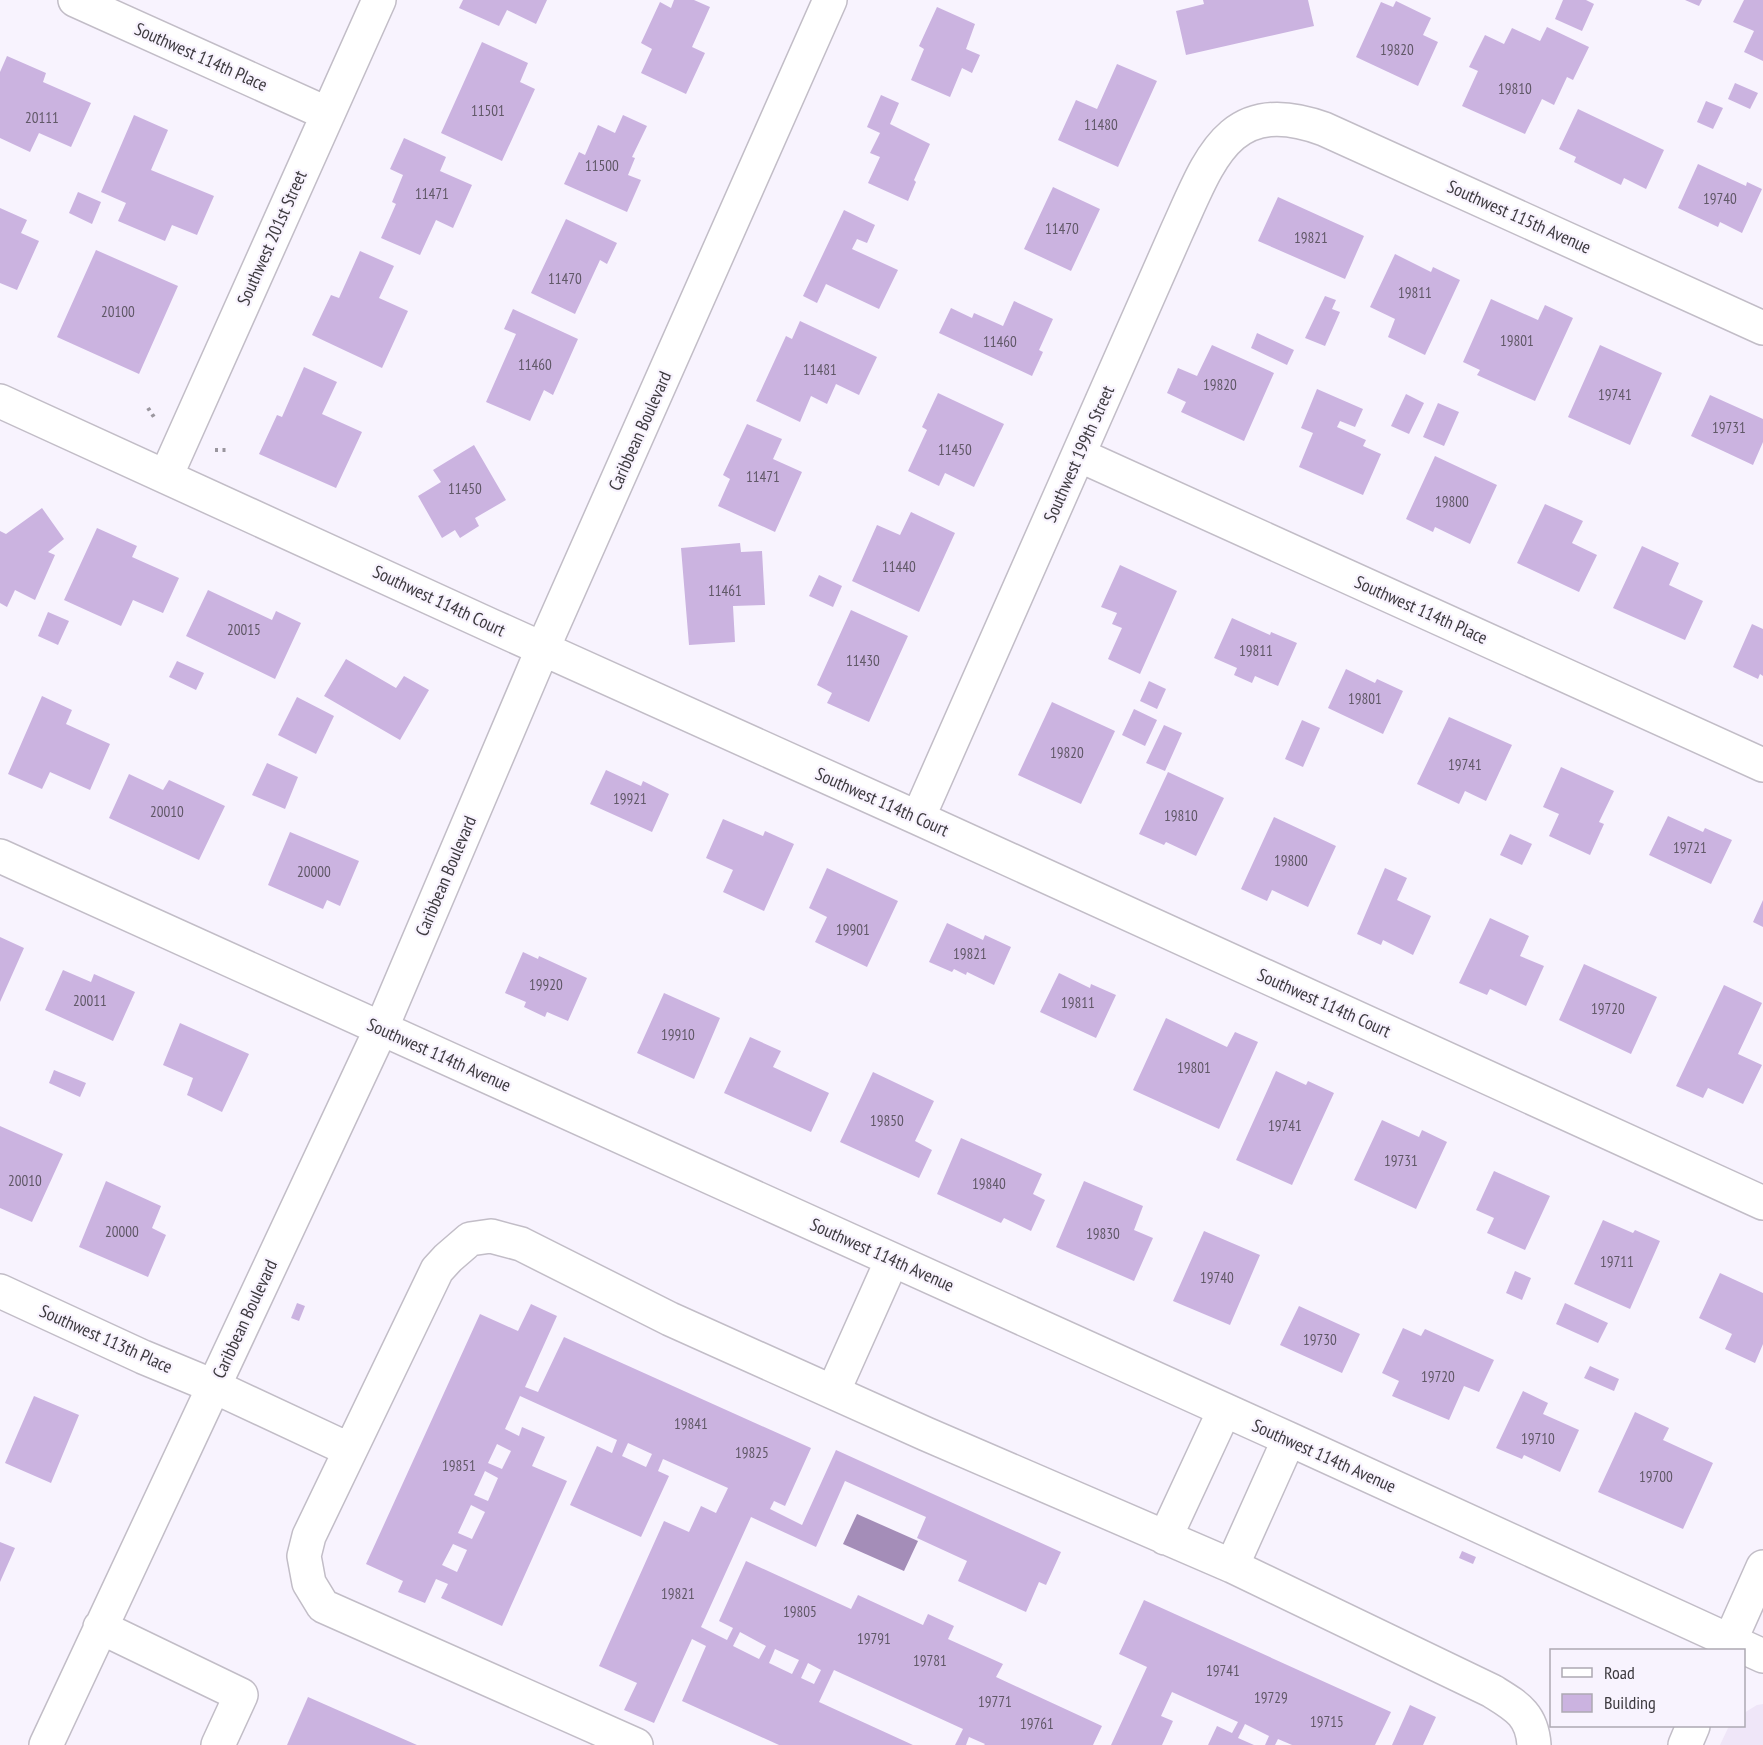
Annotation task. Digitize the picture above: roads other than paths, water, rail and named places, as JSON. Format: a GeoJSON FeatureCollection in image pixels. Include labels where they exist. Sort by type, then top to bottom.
{"type":"FeatureCollection","features":[{"type":"Feature","properties":{"kind":"street","name":"Southwest 114th Place"},"geometry":{"type":"LineString","coordinates":[[75,0],[328,114]]}},
{"type":"Feature","properties":{"kind":"street","name":"Southwest 201st Street"},"geometry":{"type":"LineString","coordinates":[[166,476],[379,0]]}},
{"type":"Feature","properties":{"kind":"street","name":"Caribbean Boulevard"},"geometry":{"type":"LineString","coordinates":[[46,1745],[381,1029],[543,648],[830,0]]}},
{"type":"Feature","properties":{"kind":"street","name":"Southwest 115th Avenue"},"geometry":{"type":"LineString","coordinates":[[1271,118],[1307,122],[1333,133],[1763,328]]}},
{"type":"Feature","properties":{"kind":"street","name":"Southwest 199th Street"},"geometry":{"type":"LineString","coordinates":[[918,818],[1177,231],[1212,161],[1224,142],[1236,130],[1253,122],[1271,118]]}},
{"type":"Feature","properties":{"kind":"street","name":"Southwest 114th Court"},"geometry":{"type":"LineString","coordinates":[[0,401],[1763,1203]]}},
{"type":"Feature","properties":{"kind":"street","name":"Southwest 114th Place"},"geometry":{"type":"LineString","coordinates":[[1079,455],[1763,765]]}},
{"type":"Feature","properties":{"kind":"street","name":"Southwest 114th Avenue"},"geometry":{"type":"LineString","coordinates":[[0,856],[1289,1439],[1728,1646]]}},
{"type":"Feature","properties":{"kind":"street"},"geometry":{"type":"LineString","coordinates":[[636,1745],[323,1606],[309,1583],[304,1556],[309,1536],[437,1270],[470,1239],[491,1236],[521,1244],[670,1319],[926,1434],[1232,1566],[1492,1691],[1519,1708],[1531,1724],[1534,1745]]}},
{"type":"Feature","properties":{"kind":"street"},"geometry":{"type":"LineString","coordinates":[[833,1392],[892,1260]]}},
{"type":"Feature","properties":{"kind":"street","name":"Southwest 113th Place"},"geometry":{"type":"LineString","coordinates":[[0,1291],[350,1450]]}},
{"type":"Feature","properties":{"kind":"street"},"geometry":{"type":"LineString","coordinates":[[1165,1538],[1224,1411]]}},
{"type":"Feature","properties":{"kind":"street"},"geometry":{"type":"LineString","coordinates":[[1232,1566],[1289,1439]]}},
{"type":"Feature","properties":{"kind":"street"},"geometry":{"type":"LineString","coordinates":[[1728,1646],[1763,1567]]}},
{"type":"Feature","properties":{"kind":"street"},"geometry":{"type":"LineString","coordinates":[[100,1627],[241,1695],[218,1745]]}},
{"type":"Feature","properties":{"kind":"street","name":"Southwest 114th Avenue"},"geometry":{"type":"LineString","coordinates":[[1745,1651],[1763,1656]]}},
{"type":"Feature","properties":{"kind":"street"},"geometry":{"type":"LineString","coordinates":[[1685,1745],[1692,1727]]}}]}
